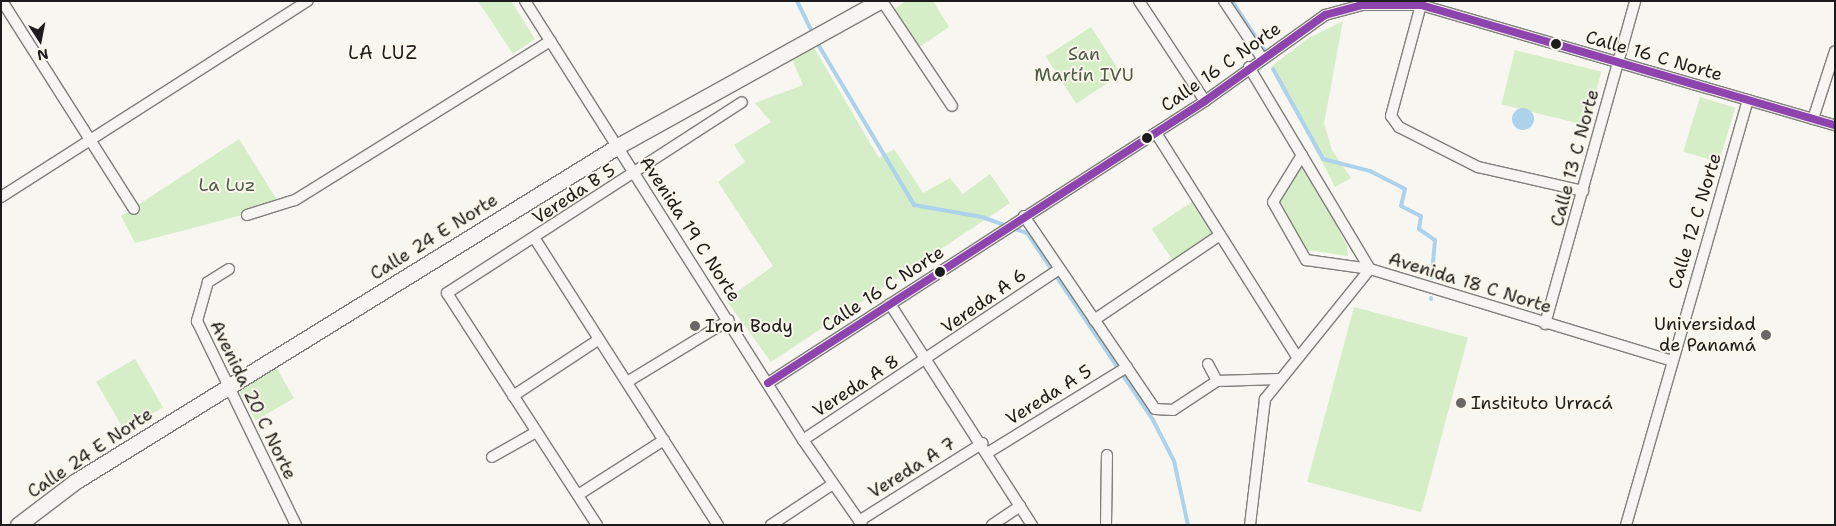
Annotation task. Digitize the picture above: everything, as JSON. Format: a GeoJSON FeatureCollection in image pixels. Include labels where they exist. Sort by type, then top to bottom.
{"type":"FeatureCollection","features":[{"type":"Feature","properties":{"kind":"main road","name":"Calle 24 E Norte"},"geometry":{"type":"LineString","coordinates":[[18,525],[76,481],[618,146],[822,36],[881,1]]}},
{"type":"Feature","properties":{"kind":"street"},"geometry":{"type":"LineString","coordinates":[[2,1],[87,140],[134,209]]}},
{"type":"Feature","properties":{"kind":"street"},"geometry":{"type":"LineString","coordinates":[[1,197],[87,140],[308,1]]}},
{"type":"Feature","properties":{"kind":"street","name":"Avenida 19 C Norte"},"geometry":{"type":"LineString","coordinates":[[525,1],[729,320],[803,440],[860,523]]}},
{"type":"Feature","properties":{"kind":"street"},"geometry":{"type":"LineString","coordinates":[[881,1],[952,106]]}},
{"type":"Feature","properties":{"kind":"street"},"geometry":{"type":"LineString","coordinates":[[1139,1],[1205,101]]}},
{"type":"Feature","properties":{"kind":"street"},"geometry":{"type":"LineString","coordinates":[[1224,1],[1262,58]]}},
{"type":"Feature","properties":{"kind":"street","name":"Calle 13 C Norte"},"geometry":{"type":"LineString","coordinates":[[1545,324],[1635,1]]}},
{"type":"Feature","properties":{"kind":"street"},"geometry":{"type":"LineString","coordinates":[[1421,3],[1391,116],[1399,127],[1431,146],[1478,167],[1583,191]]}},
{"type":"Feature","properties":{"kind":"street","name":"Calle 16 C Norte"},"geometry":{"type":"LineString","coordinates":[[768,383],[1205,101],[1249,67],[1325,14],[1362,5],[1421,3],[1835,125]]}},
{"type":"Feature","properties":{"kind":"street"},"geometry":{"type":"LineString","coordinates":[[247,215],[295,200],[550,41]]}},
{"type":"Feature","properties":{"kind":"street"},"geometry":{"type":"LineString","coordinates":[[1813,119],[1835,51]]}},
{"type":"Feature","properties":{"kind":"street","name":"Avenida 18 C Norte"},"geometry":{"type":"LineString","coordinates":[[1249,67],[1370,269],[1545,324],[1670,360]]}},
{"type":"Feature","properties":{"kind":"street","name":"Calle 12 C Norte"},"geometry":{"type":"LineString","coordinates":[[1626,525],[1670,360],[1748,100]]}},
{"type":"Feature","properties":{"kind":"street","name":"Vereda B 5"},"geometry":{"type":"LineString","coordinates":[[513,396],[447,293],[535,239],[742,102]]}},
{"type":"Feature","properties":{"kind":"street"},"geometry":{"type":"LineString","coordinates":[[1156,133],[1296,355]]}},
{"type":"Feature","properties":{"kind":"street"},"geometry":{"type":"LineString","coordinates":[[1302,155],[1273,202],[1306,260],[1370,269]]}},
{"type":"Feature","properties":{"kind":"street"},"geometry":{"type":"LineString","coordinates":[[1020,219],[1059,269],[1126,367],[1161,411],[1173,410],[1217,381],[1280,379]]}},
{"type":"Feature","properties":{"kind":"street"},"geometry":{"type":"LineString","coordinates":[[1094,320],[1220,235]]}},
{"type":"Feature","properties":{"kind":"street"},"geometry":{"type":"LineString","coordinates":[[535,239],[718,525]]}},
{"type":"Feature","properties":{"kind":"street","name":"Avenida 20 C Norte"},"geometry":{"type":"LineString","coordinates":[[229,269],[208,282],[197,321],[296,525]]}},
{"type":"Feature","properties":{"kind":"street","name":"Vereda A 6"},"geometry":{"type":"LineString","coordinates":[[926,360],[1059,269]]}},
{"type":"Feature","properties":{"kind":"street"},"geometry":{"type":"LineString","coordinates":[[1250,525],[1265,399],[1296,355],[1370,269]]}},
{"type":"Feature","properties":{"kind":"street"},"geometry":{"type":"LineString","coordinates":[[890,304],[986,447],[1032,525]]}},
{"type":"Feature","properties":{"kind":"street"},"geometry":{"type":"LineString","coordinates":[[627,382],[729,320]]}},
{"type":"Feature","properties":{"kind":"street"},"geometry":{"type":"LineString","coordinates":[[597,525],[513,396],[598,340]]}},
{"type":"Feature","properties":{"kind":"street","name":"Vereda A 8"},"geometry":{"type":"LineString","coordinates":[[803,440],[926,360]]}},
{"type":"Feature","properties":{"kind":"street"},"geometry":{"type":"LineString","coordinates":[[1208,364],[1217,381]]}},
{"type":"Feature","properties":{"kind":"street","name":"Vereda A 5"},"geometry":{"type":"LineString","coordinates":[[986,447],[1126,367]]}},
{"type":"Feature","properties":{"kind":"street"},"geometry":{"type":"LineString","coordinates":[[492,457],[536,432]]}},
{"type":"Feature","properties":{"kind":"street"},"geometry":{"type":"LineString","coordinates":[[578,495],[664,440]]}},
{"type":"Feature","properties":{"kind":"street","name":"Vereda A 7"},"geometry":{"type":"LineString","coordinates":[[860,523],[986,447]]}},
{"type":"Feature","properties":{"kind":"street"},"geometry":{"type":"LineString","coordinates":[[1106,525],[1107,455]]}},
{"type":"Feature","properties":{"kind":"street"},"geometry":{"type":"LineString","coordinates":[[771,525],[833,484]]}},
{"type":"Feature","properties":{"kind":"street"},"geometry":{"type":"LineString","coordinates":[[992,525],[1020,506]]}},
{"type":"Feature","properties":{"kind":"green space"},"geometry":{"type":"Polygon","coordinates":[[[478,1],[511,1],[535,39],[513,54],[478,1]]]}},
{"type":"Feature","properties":{"kind":"green space"},"geometry":{"type":"Polygon","coordinates":[[[906,1],[933,1],[949,27],[918,48],[893,10],[906,1]]]}},
{"type":"Feature","properties":{"kind":"green space"},"geometry":{"type":"Polygon","coordinates":[[[1343,21],[1324,123],[1332,150],[1351,178],[1335,187],[1272,66],[1307,39],[1343,21]]]}},
{"type":"Feature","properties":{"kind":"green space","name":"San Martín IVU"},"geometry":{"type":"Polygon","coordinates":[[[1091,27],[1121,74],[1076,103],[1046,56],[1091,27]]]}},
{"type":"Feature","properties":{"kind":"green space"},"geometry":{"type":"Polygon","coordinates":[[[813,46],[879,158],[894,149],[923,193],[950,178],[963,194],[990,174],[1010,203],[771,362],[726,300],[773,266],[718,182],[745,162],[734,145],[771,122],[755,103],[803,85],[792,59],[813,46]]]}},
{"type":"Feature","properties":{"kind":"green space"},"geometry":{"type":"Polygon","coordinates":[[[1515,50],[1601,72],[1588,126],[1501,104],[1515,50]]]}},
{"type":"Feature","properties":{"kind":"green space"},"geometry":{"type":"Polygon","coordinates":[[[1700,97],[1735,108],[1719,162],[1683,152],[1700,97]]]}},
{"type":"Feature","properties":{"kind":"green space","name":"La Luz"},"geometry":{"type":"Polygon","coordinates":[[[239,139],[277,200],[261,206],[262,210],[135,243],[121,216],[239,139]]]}},
{"type":"Feature","properties":{"kind":"green space"},"geometry":{"type":"Polygon","coordinates":[[[1304,160],[1347,246],[1348,256],[1307,250],[1279,199],[1304,160]]]}},
{"type":"Feature","properties":{"kind":"green space"},"geometry":{"type":"Polygon","coordinates":[[[1193,201],[1216,235],[1174,263],[1152,229],[1193,201]]]}},
{"type":"Feature","properties":{"kind":"green space"},"geometry":{"type":"Polygon","coordinates":[[[1354,307],[1468,338],[1421,512],[1307,482],[1354,307]]]}},
{"type":"Feature","properties":{"kind":"green space"},"geometry":{"type":"Polygon","coordinates":[[[135,359],[163,407],[124,430],[96,382],[135,359]]]}},
{"type":"Feature","properties":{"kind":"green space"},"geometry":{"type":"Polygon","coordinates":[[[276,367],[294,398],[256,420],[238,389],[276,367]]]}},
{"type":"Feature","properties":{"kind":"water"},"geometry":{"type":"Polygon","coordinates":[[[1523,108],[1533,115],[1534,119],[1527,129],[1523,130],[1513,123],[1512,119],[1519,109],[1523,108]]]}},
{"type":"Feature","properties":{"kind":"waterway"},"geometry":{"type":"LineString","coordinates":[[797,1],[813,34]]}},
{"type":"Feature","properties":{"kind":"waterway"},"geometry":{"type":"LineString","coordinates":[[1232,1],[1265,51]]}},
{"type":"Feature","properties":{"kind":"waterway"},"geometry":{"type":"LineString","coordinates":[[816,41],[914,205],[982,217],[1027,233],[1153,420],[1174,461],[1188,525]]}},
{"type":"Feature","properties":{"kind":"waterway"},"geometry":{"type":"LineString","coordinates":[[1273,69],[1323,159],[1370,171],[1405,189],[1401,206],[1421,216],[1419,229],[1435,240],[1432,278]]}},
{"type":"Feature","properties":{"kind":"transit line"},"geometry":{"type":"LineString","coordinates":[[768,383],[1205,101],[1325,15],[1362,5],[1421,5],[1835,125]]}},
{"type":"Feature","properties":{"kind":"place","name":"Iron Body"},"geometry":{"type":"Point","coordinates":[695,326]}},
{"type":"Feature","properties":{"kind":"place","name":"Universidad de Panamá"},"geometry":{"type":"Point","coordinates":[1766,335]}},
{"type":"Feature","properties":{"kind":"place","name":"Instituto Urracá"},"geometry":{"type":"Point","coordinates":[1461,403]}},
{"type":"Feature","properties":{"kind":"district","name":"LA LUZ"},"geometry":{"type":"Point","coordinates":[383,53]}}]}
